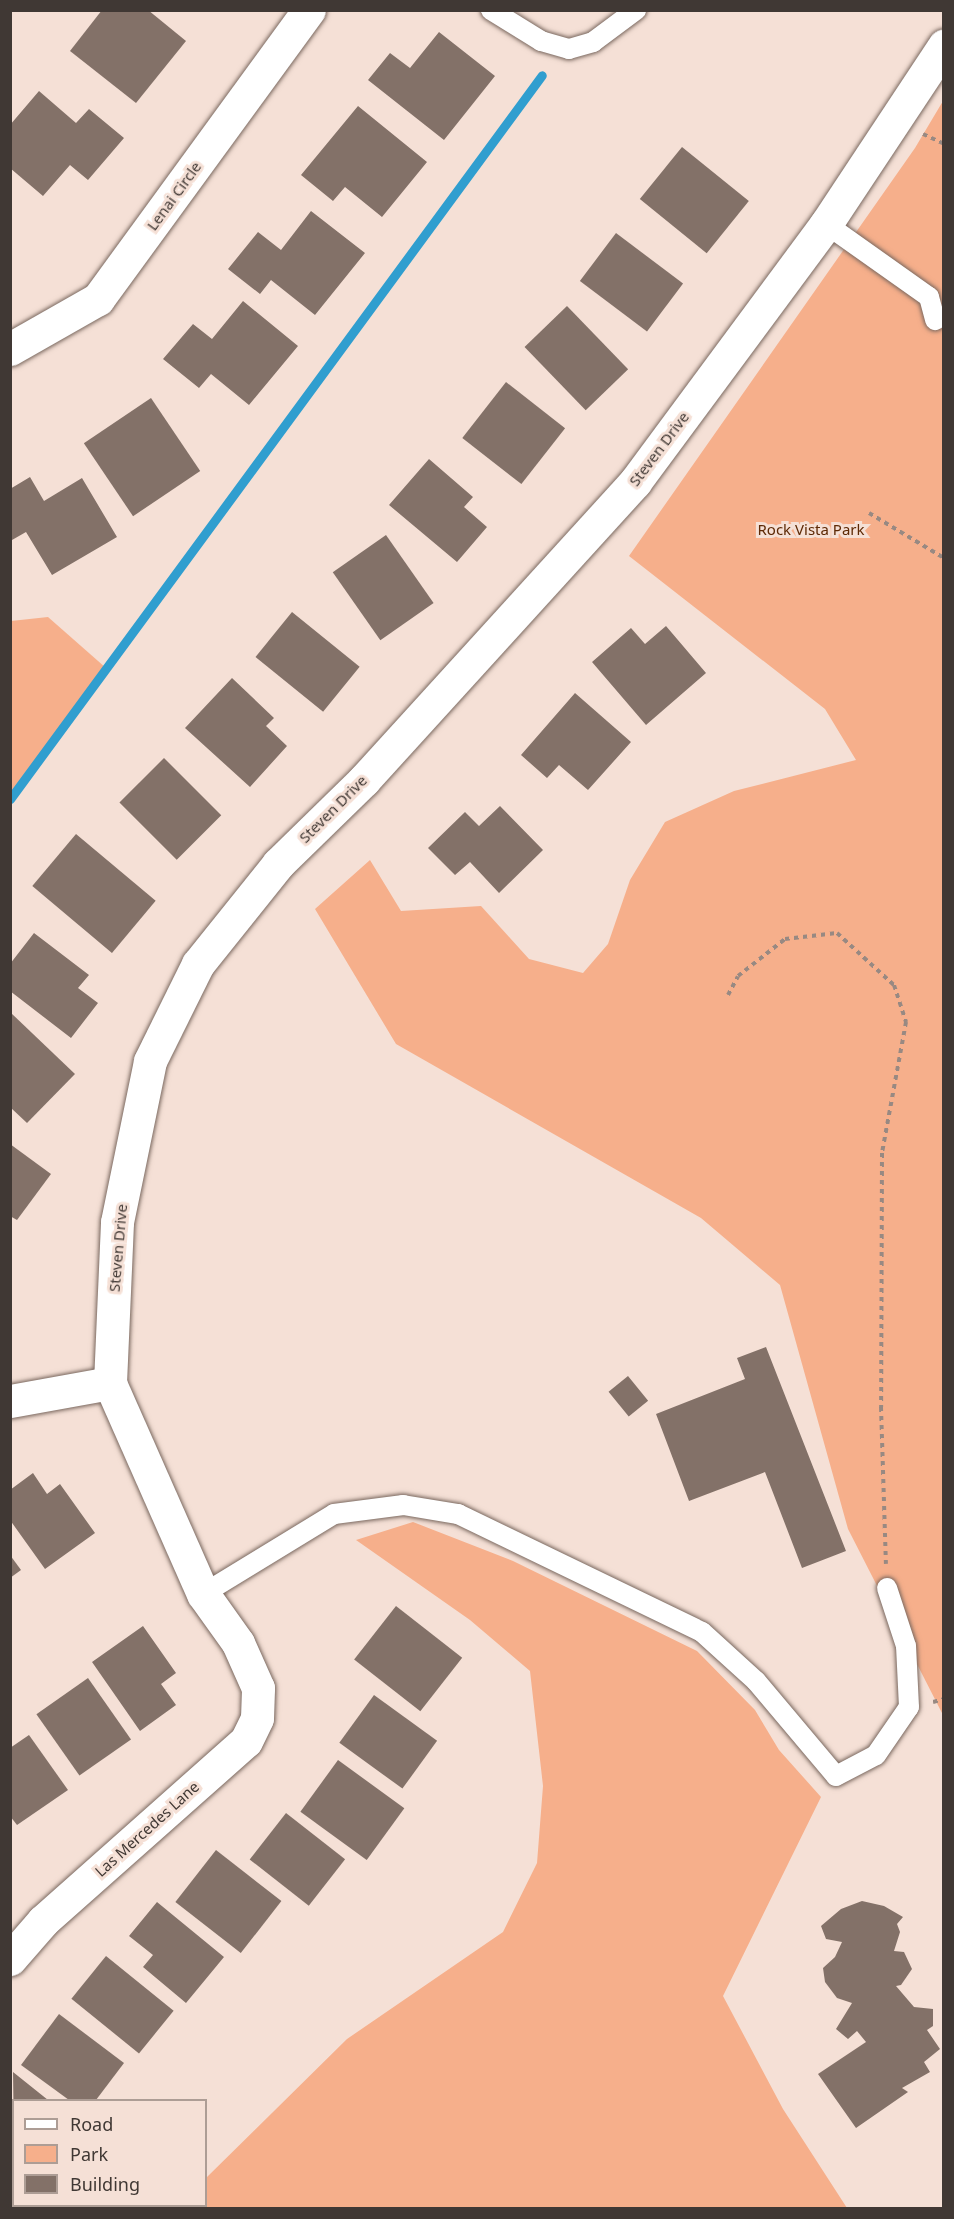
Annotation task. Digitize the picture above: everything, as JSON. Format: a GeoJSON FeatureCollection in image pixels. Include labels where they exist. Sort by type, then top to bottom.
{"type":"FeatureCollection","features":[{"type":"Feature","properties":{"kind":"street","name":"Lenai Circle"},"geometry":{"type":"LineString","coordinates":[[10,349],[98,300],[309,10]]}},
{"type":"Feature","properties":{"kind":"street","name":"Steven Drive"},"geometry":{"type":"LineString","coordinates":[[258,1688],[238,1643],[203,1594],[110,1383],[117,1222],[147,1073],[198,964],[278,864],[364,780],[635,482],[826,224],[944,46]]}},
{"type":"Feature","properties":{"kind":"street"},"geometry":{"type":"LineString","coordinates":[[10,1401],[110,1383]]}},
{"type":"Feature","properties":{"kind":"street","name":"Las Mercedes Lane"},"geometry":{"type":"LineString","coordinates":[[10,1959],[43,1921],[246,1741],[257,1718],[258,1688]]}},
{"type":"Feature","properties":{"kind":"lane"},"geometry":{"type":"LineString","coordinates":[[491,10],[541,41],[568,50],[593,42],[636,10]]}},
{"type":"Feature","properties":{"kind":"lane"},"geometry":{"type":"LineString","coordinates":[[826,224],[929,297],[935,320]]}},
{"type":"Feature","properties":{"kind":"lane"},"geometry":{"type":"LineString","coordinates":[[203,1594],[334,1514],[403,1505],[458,1514],[702,1632],[756,1681],[836,1776],[876,1755],[909,1707],[906,1646],[887,1588]]}},
{"type":"Feature","properties":{"kind":"path"},"geometry":{"type":"LineString","coordinates":[[869,513],[944,558]]}},
{"type":"Feature","properties":{"kind":"path"},"geometry":{"type":"LineString","coordinates":[[728,994],[738,976],[785,939],[837,933],[894,985],[906,1022],[882,1153],[882,1407],[887,1588]]}},
{"type":"Feature","properties":{"kind":"green space","name":"Rock Vista Park"},"geometry":{"type":"Polygon","coordinates":[[[943,101],[943,1715],[848,1529],[780,1285],[701,1218],[396,1044],[315,909],[370,860],[401,911],[481,906],[529,959],[583,973],[608,944],[630,880],[665,822],[734,791],[856,760],[825,709],[629,556],[915,148],[943,101]]]}},
{"type":"Feature","properties":{"kind":"green space"},"geometry":{"type":"Polygon","coordinates":[[[48,617],[106,668],[11,797],[11,621],[48,617]]]}},
{"type":"Feature","properties":{"kind":"green space"},"geometry":{"type":"Polygon","coordinates":[[[413,1522],[513,1561],[697,1651],[755,1710],[779,1750],[821,1797],[723,1996],[783,2109],[847,2208],[175,2208],[207,2207],[207,2177],[347,2039],[503,1932],[537,1863],[543,1786],[530,1671],[470,1620],[356,1540],[413,1522]]]}},
{"type":"Feature","properties":{"kind":"building"},"geometry":{"type":"Polygon","coordinates":[[[102,10],[148,10],[186,41],[136,103],[70,51],[102,10]]]}},
{"type":"Feature","properties":{"kind":"building"},"geometry":{"type":"Polygon","coordinates":[[[439,32],[495,76],[444,140],[368,80],[390,53],[410,68],[439,32]]]}},
{"type":"Feature","properties":{"kind":"building"},"geometry":{"type":"Polygon","coordinates":[[[39,91],[76,123],[89,109],[124,138],[88,180],[70,165],[43,196],[10,168],[10,125],[39,91]]]}},
{"type":"Feature","properties":{"kind":"building"},"geometry":{"type":"Polygon","coordinates":[[[358,106],[427,162],[382,217],[345,187],[333,201],[301,175],[358,106]]]}},
{"type":"Feature","properties":{"kind":"building"},"geometry":{"type":"Polygon","coordinates":[[[682,147],[749,201],[707,253],[640,199],[682,147]]]}},
{"type":"Feature","properties":{"kind":"building"},"geometry":{"type":"Polygon","coordinates":[[[311,211],[365,253],[315,315],[271,280],[260,294],[228,269],[258,232],[281,250],[311,211]]]}},
{"type":"Feature","properties":{"kind":"building"},"geometry":{"type":"Polygon","coordinates":[[[616,233],[683,284],[647,331],[580,281],[616,233]]]}},
{"type":"Feature","properties":{"kind":"building"},"geometry":{"type":"Polygon","coordinates":[[[243,301],[298,346],[249,405],[211,374],[199,388],[163,359],[193,324],[212,339],[243,301]]]}},
{"type":"Feature","properties":{"kind":"building"},"geometry":{"type":"Polygon","coordinates":[[[567,306],[628,369],[586,410],[525,347],[567,306]]]}},
{"type":"Feature","properties":{"kind":"building"},"geometry":{"type":"Polygon","coordinates":[[[506,382],[565,428],[521,484],[462,438],[506,382]]]}},
{"type":"Feature","properties":{"kind":"building"},"geometry":{"type":"Polygon","coordinates":[[[151,398],[200,471],[133,516],[84,443],[151,398]]]}},
{"type":"Feature","properties":{"kind":"building"},"geometry":{"type":"Polygon","coordinates":[[[429,459],[473,497],[464,507],[487,527],[457,562],[389,505],[429,459]]]}},
{"type":"Feature","properties":{"kind":"building"},"geometry":{"type":"Polygon","coordinates":[[[30,477],[44,501],[82,478],[117,537],[52,575],[26,532],[12,540],[10,537],[10,489],[30,477]]]}},
{"type":"Feature","properties":{"kind":"building"},"geometry":{"type":"Polygon","coordinates":[[[386,535],[434,603],[380,640],[333,572],[386,535]]]}},
{"type":"Feature","properties":{"kind":"building"},"geometry":{"type":"Polygon","coordinates":[[[292,612],[360,667],[323,712],[255,657],[292,612]]]}},
{"type":"Feature","properties":{"kind":"building"},"geometry":{"type":"Polygon","coordinates":[[[666,626],[706,673],[646,725],[592,662],[631,628],[645,644],[666,626]]]}},
{"type":"Feature","properties":{"kind":"building"},"geometry":{"type":"Polygon","coordinates":[[[232,678],[274,718],[266,726],[287,746],[250,787],[185,728],[232,678]]]}},
{"type":"Feature","properties":{"kind":"building"},"geometry":{"type":"Polygon","coordinates":[[[575,693],[631,742],[588,790],[559,765],[547,778],[521,755],[575,693]]]}},
{"type":"Feature","properties":{"kind":"building"},"geometry":{"type":"Polygon","coordinates":[[[164,758],[221,815],[177,860],[119,803],[164,758]]]}},
{"type":"Feature","properties":{"kind":"building"},"geometry":{"type":"Polygon","coordinates":[[[500,806],[543,850],[499,893],[470,862],[455,875],[428,848],[465,812],[479,826],[500,806]]]}},
{"type":"Feature","properties":{"kind":"building"},"geometry":{"type":"Polygon","coordinates":[[[76,834],[156,901],[112,953],[32,886],[76,834]]]}},
{"type":"Feature","properties":{"kind":"building"},"geometry":{"type":"Polygon","coordinates":[[[34,933],[89,975],[78,988],[98,1003],[71,1038],[10,991],[10,964],[34,933]]]}},
{"type":"Feature","properties":{"kind":"building"},"geometry":{"type":"Polygon","coordinates":[[[10,1012],[75,1074],[27,1123],[10,1107],[10,1012]]]}},
{"type":"Feature","properties":{"kind":"building"},"geometry":{"type":"Polygon","coordinates":[[[10,1144],[51,1174],[17,1220],[10,1216],[10,1144]]]}},
{"type":"Feature","properties":{"kind":"building"},"geometry":{"type":"Polygon","coordinates":[[[766,1347],[846,1551],[802,1568],[765,1472],[689,1501],[656,1414],[745,1379],[737,1358],[766,1347]]]}},
{"type":"Feature","properties":{"kind":"building"},"geometry":{"type":"Polygon","coordinates":[[[628,1376],[648,1401],[629,1417],[609,1392],[628,1376]]]}},
{"type":"Feature","properties":{"kind":"building"},"geometry":{"type":"Polygon","coordinates":[[[33,1473],[47,1494],[60,1484],[95,1533],[45,1569],[10,1520],[10,1490],[33,1473]]]}},
{"type":"Feature","properties":{"kind":"building"},"geometry":{"type":"Polygon","coordinates":[[[10,1555],[21,1570],[10,1578],[10,1555]]]}},
{"type":"Feature","properties":{"kind":"building"},"geometry":{"type":"Polygon","coordinates":[[[396,1606],[462,1658],[420,1711],[354,1660],[396,1606]]]}},
{"type":"Feature","properties":{"kind":"building"},"geometry":{"type":"Polygon","coordinates":[[[143,1626],[176,1673],[161,1684],[176,1705],[140,1731],[92,1662],[143,1626]]]}},
{"type":"Feature","properties":{"kind":"building"},"geometry":{"type":"Polygon","coordinates":[[[88,1678],[131,1739],[79,1776],[36,1714],[88,1678]]]}},
{"type":"Feature","properties":{"kind":"building"},"geometry":{"type":"Polygon","coordinates":[[[374,1695],[437,1741],[402,1789],[339,1743],[374,1695]]]}},
{"type":"Feature","properties":{"kind":"building"},"geometry":{"type":"Polygon","coordinates":[[[29,1735],[68,1790],[17,1825],[10,1816],[10,1748],[29,1735]]]}},
{"type":"Feature","properties":{"kind":"building"},"geometry":{"type":"Polygon","coordinates":[[[338,1760],[404,1808],[367,1860],[300,1812],[338,1760]]]}},
{"type":"Feature","properties":{"kind":"building"},"geometry":{"type":"Polygon","coordinates":[[[286,1813],[345,1859],[309,1906],[250,1859],[286,1813]]]}},
{"type":"Feature","properties":{"kind":"building"},"geometry":{"type":"Polygon","coordinates":[[[216,1850],[281,1901],[241,1953],[175,1902],[216,1850]]]}},
{"type":"Feature","properties":{"kind":"building"},"geometry":{"type":"Polygon","coordinates":[[[862,1901],[884,1906],[903,1917],[897,1924],[900,1932],[894,1951],[904,1952],[912,1969],[901,1985],[896,1986],[914,2007],[933,2009],[933,2026],[927,2030],[940,2049],[924,2062],[930,2072],[902,2088],[908,2092],[856,2128],[818,2074],[866,2042],[857,2031],[848,2039],[836,2029],[852,2003],[837,1998],[825,1982],[823,1968],[835,1957],[842,1942],[826,1939],[821,1926],[841,1909],[862,1901]]]}},
{"type":"Feature","properties":{"kind":"building"},"geometry":{"type":"Polygon","coordinates":[[[157,1902],[224,1957],[186,2003],[143,1967],[153,1955],[129,1936],[157,1902]]]}},
{"type":"Feature","properties":{"kind":"building"},"geometry":{"type":"Polygon","coordinates":[[[106,1956],[174,2011],[139,2053],[71,1999],[106,1956]]]}},
{"type":"Feature","properties":{"kind":"building"},"geometry":{"type":"Polygon","coordinates":[[[59,2014],[124,2063],[97,2099],[68,2099],[21,2065],[59,2014]]]}},
{"type":"Feature","properties":{"kind":"building"},"geometry":{"type":"Polygon","coordinates":[[[13,2072],[47,2099],[13,2099],[13,2072]]]}},
{"type":"Feature","properties":{"kind":"waterway"},"geometry":{"type":"LineString","coordinates":[[10,799],[542,75]]}}]}
